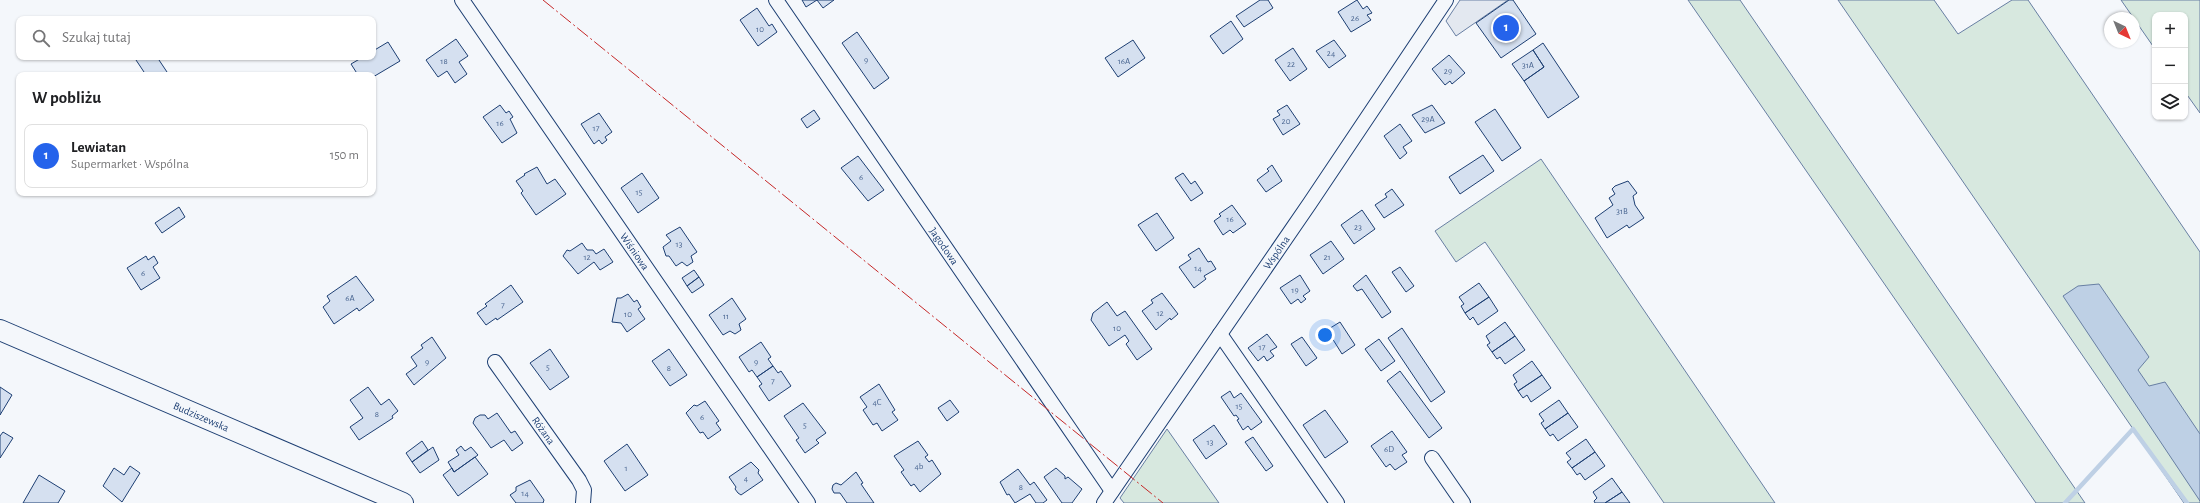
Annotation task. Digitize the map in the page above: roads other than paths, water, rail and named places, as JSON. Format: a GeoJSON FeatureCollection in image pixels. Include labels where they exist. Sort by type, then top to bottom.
{"type":"FeatureCollection","features":[{"type":"Feature","properties":{"kind":"street","name":"Wiśniowa"},"geometry":{"type":"LineString","coordinates":[[462,0],[808,503]]}},
{"type":"Feature","properties":{"kind":"street","name":"Jagodowa"},"geometry":{"type":"LineString","coordinates":[[776,0],[1112,491]]}},
{"type":"Feature","properties":{"kind":"street","name":"Wspólna"},"geometry":{"type":"LineString","coordinates":[[1104,503],[1446,0]]}},
{"type":"Feature","properties":{"kind":"street","name":"Budziszewska"},"geometry":{"type":"LineString","coordinates":[[0,330],[403,503]]}},
{"type":"Feature","properties":{"kind":"street"},"geometry":{"type":"LineString","coordinates":[[1220,334],[1337,503]]}},
{"type":"Feature","properties":{"kind":"street","name":"Różana"},"geometry":{"type":"LineString","coordinates":[[495,362],[579,480],[584,490],[583,503]]}},
{"type":"Feature","properties":{"kind":"street"},"geometry":{"type":"LineString","coordinates":[[1432,458],[1463,503]]}},
{"type":"Feature","properties":{"kind":"water"},"geometry":{"type":"Polygon","coordinates":[[[2099,284],[2149,357],[2138,370],[2149,386],[2165,382],[2200,434],[2200,501],[2063,296],[2078,286],[2099,284]]]}},
{"type":"Feature","properties":{"kind":"waterway"},"geometry":{"type":"LineString","coordinates":[[2065,503],[2133,429],[2187,503]]}},
{"type":"Feature","properties":{"kind":"place","name":"Lewiatan"},"geometry":{"type":"Point","coordinates":[1506,28]}}]}
